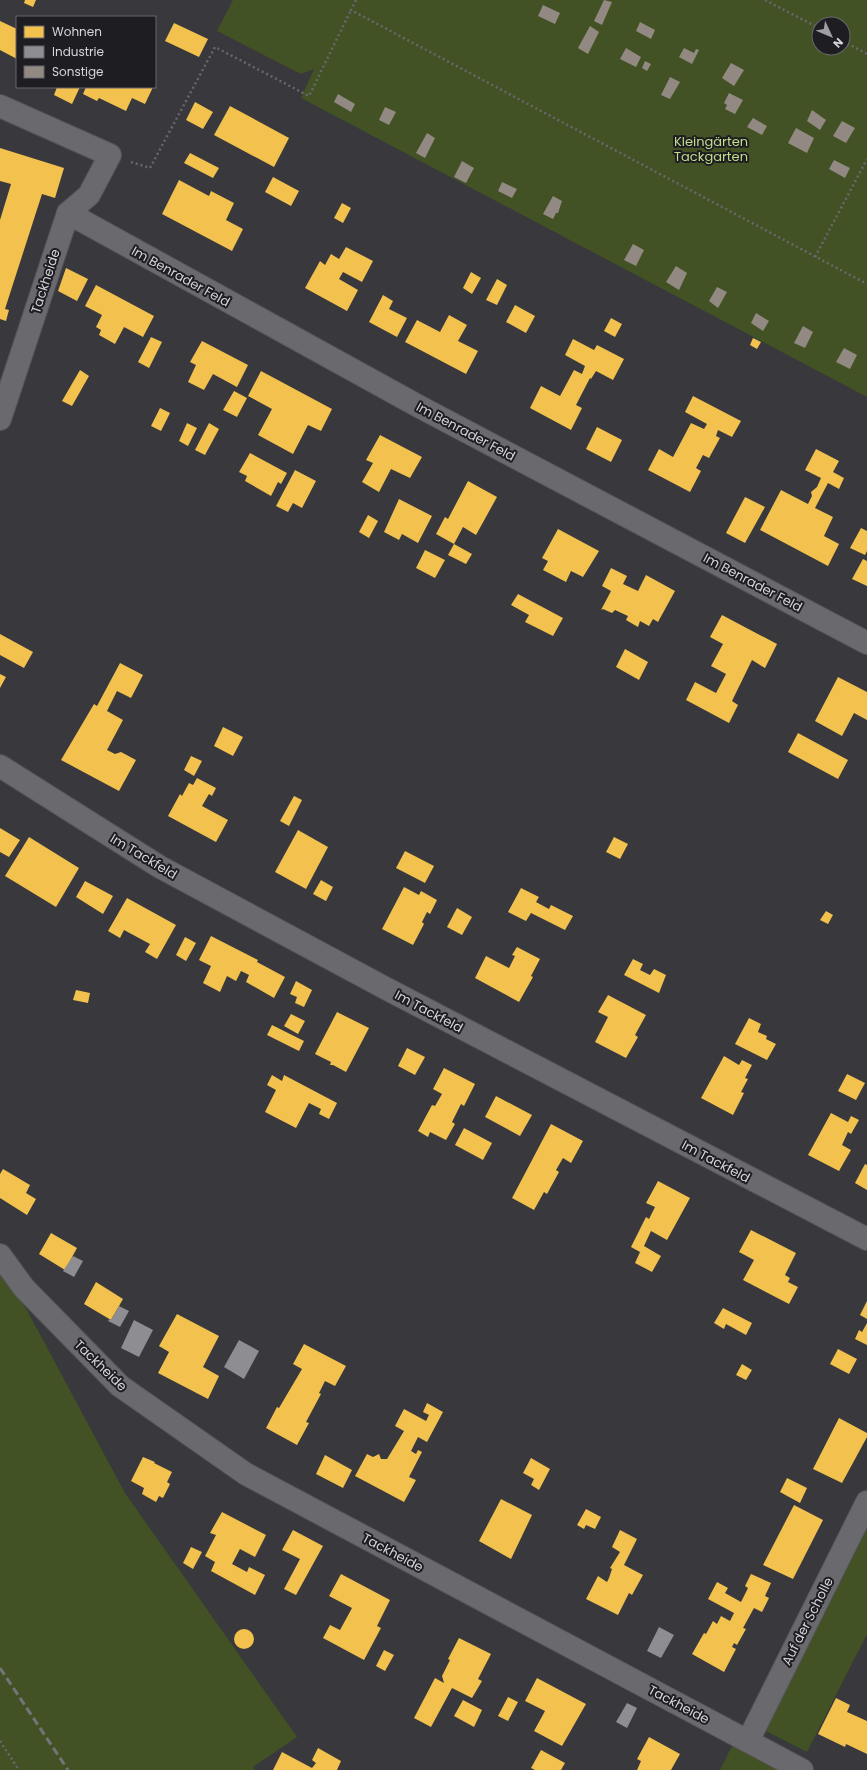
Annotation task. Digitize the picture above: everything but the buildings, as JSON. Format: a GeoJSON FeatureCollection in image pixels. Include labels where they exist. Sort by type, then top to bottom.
{"type":"FeatureCollection","features":[{"type":"Feature","properties":{"kind":"street"},"geometry":{"type":"LineString","coordinates":[[0,106],[110,155],[90,195],[68,213]]}},
{"type":"Feature","properties":{"kind":"street","name":"Tackheide"},"geometry":{"type":"LineString","coordinates":[[0,419],[68,213]]}},
{"type":"Feature","properties":{"kind":"street","name":"Im Benrader Feld"},"geometry":{"type":"LineString","coordinates":[[68,213],[420,407],[867,643]]}},
{"type":"Feature","properties":{"kind":"street","name":"Im Tackfeld"},"geometry":{"type":"LineString","coordinates":[[0,766],[160,867],[387,989],[867,1239]]}},
{"type":"Feature","properties":{"kind":"street","name":"Tackheide"},"geometry":{"type":"LineString","coordinates":[[0,1255],[24,1288],[120,1386],[246,1474],[748,1741],[797,1769]]}},
{"type":"Feature","properties":{"kind":"street","name":"Tackheide"},"geometry":{"type":"LineString","coordinates":[[0,1273],[24,1288]]}},
{"type":"Feature","properties":{"kind":"street","name":"Auf der Scholle"},"geometry":{"type":"LineString","coordinates":[[748,1741],[867,1502]]}},
{"type":"Feature","properties":{"kind":"path"},"geometry":{"type":"LineString","coordinates":[[110,155],[150,168],[215,47],[309,96],[356,0]]}},
{"type":"Feature","properties":{"kind":"path"},"geometry":{"type":"LineString","coordinates":[[765,0],[811,24]]}},
{"type":"Feature","properties":{"kind":"path"},"geometry":{"type":"LineString","coordinates":[[351,10],[867,284]]}},
{"type":"Feature","properties":{"kind":"path"},"geometry":{"type":"LineString","coordinates":[[851,45],[867,54]]}},
{"type":"Feature","properties":{"kind":"path"},"geometry":{"type":"LineString","coordinates":[[815,257],[867,159]]}},
{"type":"Feature","properties":{"kind":"path"},"geometry":{"type":"LineString","coordinates":[[0,1741],[19,1770]]}},
{"type":"Feature","properties":{"kind":"green space","name":"Kleingärten Tackgarten"},"geometry":{"type":"Polygon","coordinates":[[[233,0],[867,0],[867,397],[301,98],[314,69],[301,74],[217,31],[233,0]]]}},
{"type":"Feature","properties":{"kind":"green space"},"geometry":{"type":"Polygon","coordinates":[[[0,1269],[28,1312],[125,1493],[297,1737],[253,1767],[255,1770],[0,1770],[0,1269]]]}},
{"type":"Feature","properties":{"kind":"green space"},"geometry":{"type":"Polygon","coordinates":[[[867,1521],[867,1634],[807,1752],[762,1729],[867,1521]]]}},
{"type":"Feature","properties":{"kind":"green space"},"geometry":{"type":"Polygon","coordinates":[[[733,1744],[781,1770],[720,1770],[733,1744]]]}},
{"type":"Feature","properties":{"kind":"railway"},"geometry":{"type":"LineString","coordinates":[[0,1668],[68,1770]]}}]}
